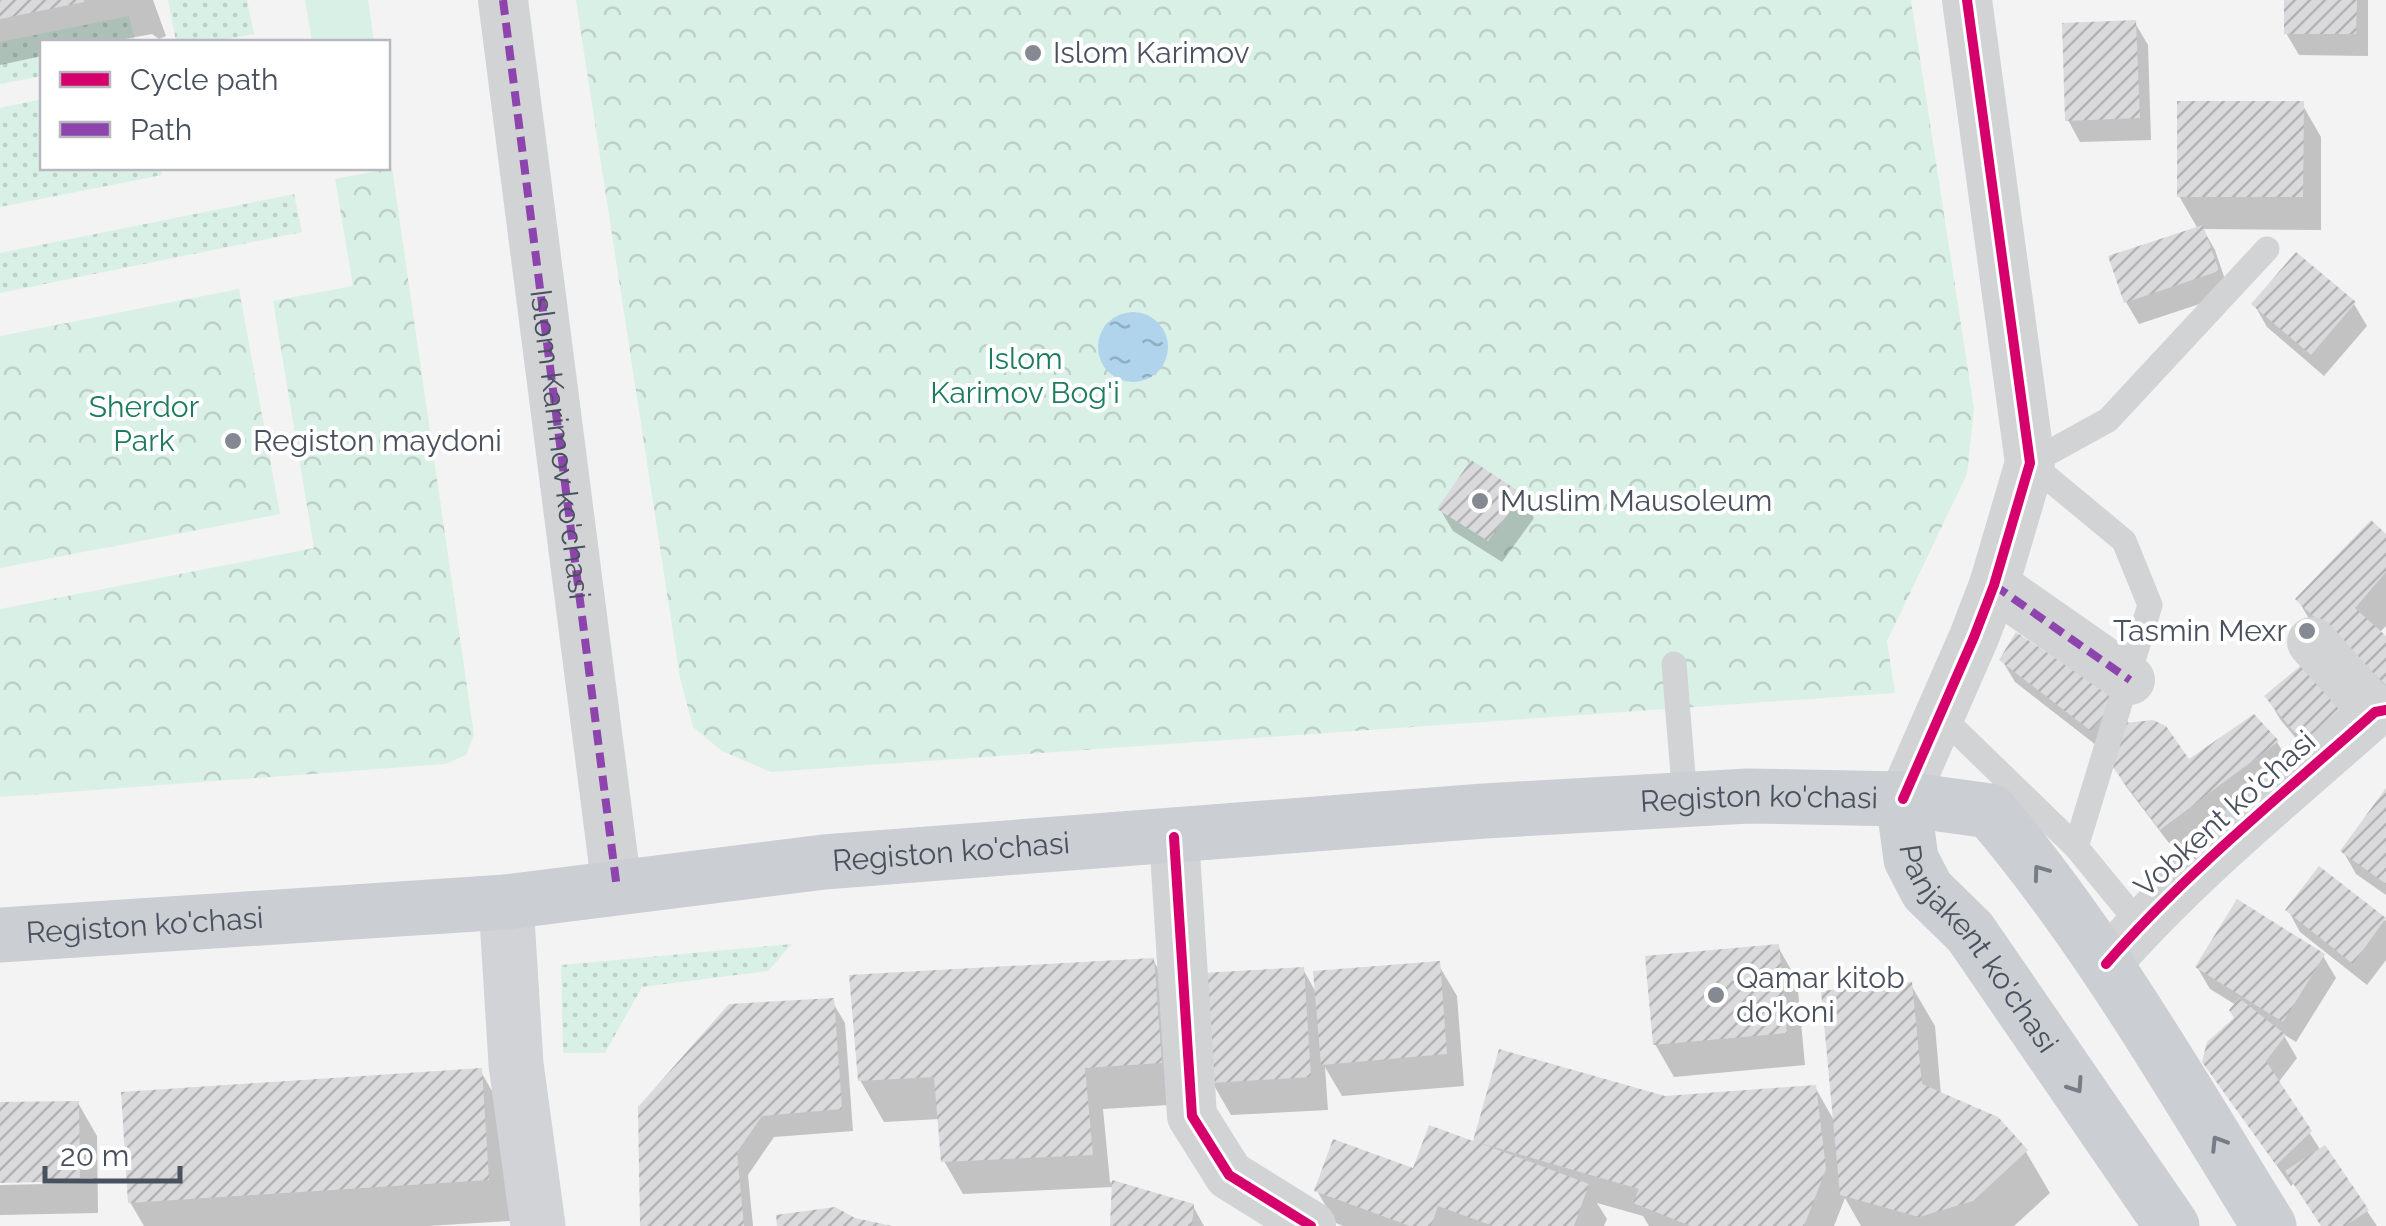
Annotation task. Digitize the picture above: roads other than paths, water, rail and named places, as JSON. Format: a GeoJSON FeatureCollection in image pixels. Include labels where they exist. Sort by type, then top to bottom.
{"type":"FeatureCollection","features":[{"type":"Feature","properties":{"kind":"main road","name":"Registon ko'chasi"},"geometry":{"type":"LineString","coordinates":[[0,935],[506,902],[824,862],[1484,811],[1748,796],[1903,799]]}},
{"type":"Feature","properties":{"kind":"main road","name":"Panjakent ko'chasi"},"geometry":{"type":"LineString","coordinates":[[2172,1226],[1970,932],[1927,890],[1910,859],[1903,799],[1990,810],[2032,861],[2123,944],[2270,1226]]}},
{"type":"Feature","properties":{"kind":"main road"},"geometry":{"type":"LineString","coordinates":[[506,902],[516,1064],[538,1226]]}},
{"type":"Feature","properties":{"kind":"street","name":"Islom Karimov ko'chasi"},"geometry":{"type":"LineString","coordinates":[[503,0],[616,889]]}},
{"type":"Feature","properties":{"kind":"street"},"geometry":{"type":"LineString","coordinates":[[1903,799],[1994,585],[2030,464],[1967,0]]}},
{"type":"Feature","properties":{"kind":"street"},"geometry":{"type":"LineString","coordinates":[[1994,585],[2130,680]]}},
{"type":"Feature","properties":{"kind":"street"},"geometry":{"type":"LineString","coordinates":[[2312,642],[2381,711]]}},
{"type":"Feature","properties":{"kind":"street","name":"Vobkent ko'chasi"},"geometry":{"type":"LineString","coordinates":[[2123,944],[2381,711]]}},
{"type":"Feature","properties":{"kind":"street"},"geometry":{"type":"LineString","coordinates":[[1174,837],[1192,1116],[1229,1175],[1311,1226]]}},
{"type":"Feature","properties":{"kind":"lane"},"geometry":{"type":"LineString","coordinates":[[2076,847],[2150,605],[2124,541],[2030,464],[2108,420],[2267,249]]}},
{"type":"Feature","properties":{"kind":"lane"},"geometry":{"type":"LineString","coordinates":[[1674,664],[1685,799]]}},
{"type":"Feature","properties":{"kind":"lane"},"geometry":{"type":"LineString","coordinates":[[1939,714],[2076,847],[2123,944]]}},
{"type":"Feature","properties":{"kind":"water"},"geometry":{"type":"Polygon","coordinates":[[[1133,312],[1147,314],[1158,322],[1166,333],[1166,361],[1158,372],[1147,380],[1133,382],[1119,380],[1108,372],[1100,361],[1098,347],[1100,333],[1108,322],[1119,314],[1133,312]]]}},
{"type":"Feature","properties":{"kind":"place","name":"Islom Karimov"},"geometry":{"type":"Point","coordinates":[1033,53]}},
{"type":"Feature","properties":{"kind":"place","name":"Registon maydoni"},"geometry":{"type":"Point","coordinates":[233,441]}},
{"type":"Feature","properties":{"kind":"place","name":"Muslim Mausoleum"},"geometry":{"type":"Point","coordinates":[1480,501]}},
{"type":"Feature","properties":{"kind":"place","name":"Tasmin Mexr"},"geometry":{"type":"Point","coordinates":[2307,631]}},
{"type":"Feature","properties":{"kind":"place","name":"Qamar kitob do'koni"},"geometry":{"type":"Point","coordinates":[1716,995]}},
{"type":"Feature","properties":{"kind":"park label","name":"Islom Karimov Bog'i"},"geometry":{"type":"Point","coordinates":[1025,376]}},
{"type":"Feature","properties":{"kind":"park label","name":"Sherdor Park"},"geometry":{"type":"Point","coordinates":[144,424]}}]}
